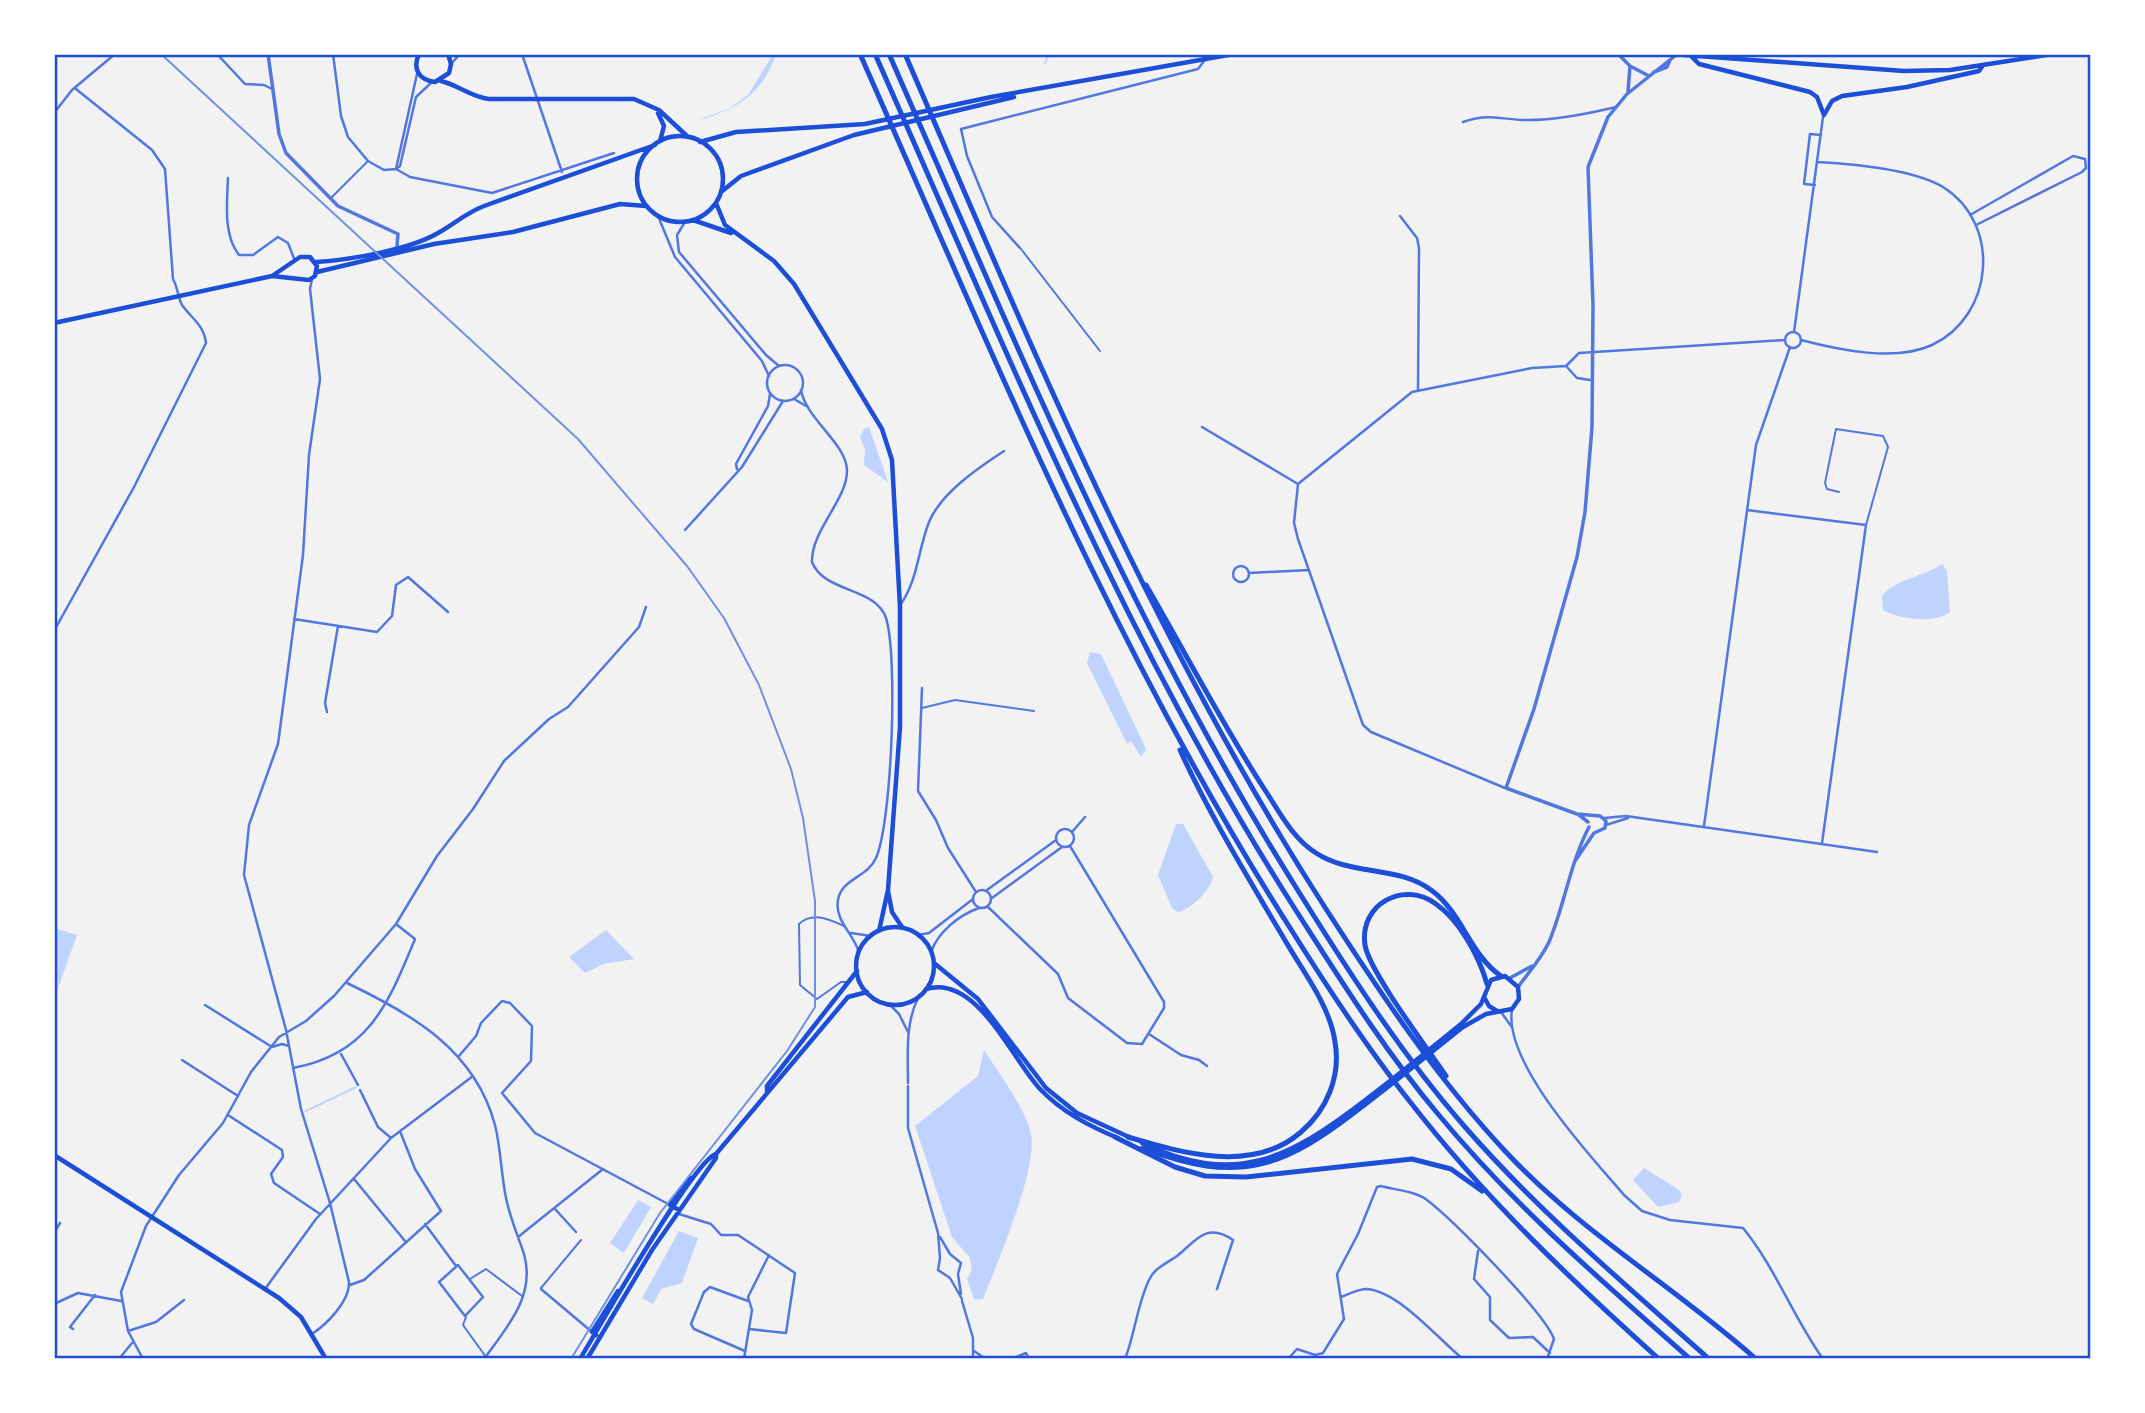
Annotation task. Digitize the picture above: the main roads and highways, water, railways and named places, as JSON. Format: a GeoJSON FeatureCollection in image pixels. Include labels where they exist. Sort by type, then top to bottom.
{"type":"FeatureCollection","features":[{"type":"Feature","properties":{"kind":"highway"},"geometry":{"type":"LineString","coordinates":[[860,54],[1053,491],[1205,800],[1326,1012],[1334,1036],[1336,1062],[1332,1088],[1317,1116],[1295,1137],[1268,1151],[1239,1156],[1203,1155],[1170,1149],[1128,1136]]}},
{"type":"Feature","properties":{"kind":"highway"},"geometry":{"type":"LineString","coordinates":[[876,54],[1104,569],[1180,715],[1285,894],[1385,1046],[1463,1145],[1547,1231],[1690,1359]]}},
{"type":"Feature","properties":{"kind":"highway"},"geometry":{"type":"LineString","coordinates":[[889,54],[1118,567],[1200,725],[1295,887],[1398,1042],[1464,1127],[1551,1218],[1709,1359]]}},
{"type":"Feature","properties":{"kind":"highway"},"geometry":{"type":"LineString","coordinates":[[905,54],[1121,542],[1187,673],[1300,868],[1384,999],[1465,1105],[1513,1160],[1560,1204],[1711,1319],[1756,1359]]}},
{"type":"Feature","properties":{"kind":"highway"},"geometry":{"type":"LineString","coordinates":[[1121,542],[1240,752],[1299,839],[1332,861],[1403,876],[1431,890],[1455,914],[1489,966],[1501,976]]}},
{"type":"Feature","properties":{"kind":"highway"},"geometry":{"type":"LineString","coordinates":[[1162,712],[1258,877],[1359,1033],[1419,1114],[1490,1198],[1659,1359]]}},
{"type":"Feature","properties":{"kind":"highway"},"geometry":{"type":"LineString","coordinates":[[1465,1105],[1370,960],[1364,933],[1374,909],[1401,894],[1423,896],[1434,902],[1458,929],[1481,965],[1487,984]]}},
{"type":"Feature","properties":{"kind":"highway"},"geometry":{"type":"LineString","coordinates":[[1115,1137],[1183,1170],[1216,1178],[1246,1177],[1396,1159],[1425,1160],[1451,1170],[1490,1198]]}},
{"type":"Feature","properties":{"kind":"main road"},"geometry":{"type":"LineString","coordinates":[[418,54],[417,72],[432,82],[457,85],[480,98],[626,98],[650,105],[717,158],[722,180],[721,192],[716,203],[693,220],[671,221],[657,216],[646,206],[638,185],[641,162],[657,143],[664,126],[662,117],[650,105]]}},
{"type":"Feature","properties":{"kind":"main road"},"geometry":{"type":"LineString","coordinates":[[448,54],[457,85]]}},
{"type":"Feature","properties":{"kind":"main road"},"geometry":{"type":"LineString","coordinates":[[700,142],[736,131],[865,124],[1234,54]]}},
{"type":"Feature","properties":{"kind":"main road"},"geometry":{"type":"LineString","coordinates":[[1670,57],[1710,56],[1868,71],[1950,70],[2053,54]]}},
{"type":"Feature","properties":{"kind":"main road"},"geometry":{"type":"LineString","coordinates":[[1691,57],[1699,64],[1810,92],[1817,97],[1824,115],[1832,102],[1842,96],[1908,87],[1979,71],[1983,65]]}},
{"type":"Feature","properties":{"kind":"main road"},"geometry":{"type":"LineString","coordinates":[[441,81],[451,66]]}},
{"type":"Feature","properties":{"kind":"main road"},"geometry":{"type":"LineString","coordinates":[[721,192],[749,173],[869,131],[949,114],[1026,93]]}},
{"type":"Feature","properties":{"kind":"main road"},"geometry":{"type":"LineString","coordinates":[[316,262],[397,246],[435,235],[461,216],[484,206],[657,143],[688,137]]}},
{"type":"Feature","properties":{"kind":"main road"},"geometry":{"type":"LineString","coordinates":[[716,203],[720,218],[735,234],[774,261],[794,284],[882,429],[892,460],[900,607],[899,749],[888,890],[879,931]]}},
{"type":"Feature","properties":{"kind":"main road"},"geometry":{"type":"LineString","coordinates":[[54,323],[272,276],[305,281],[317,272],[433,244],[513,232],[620,204],[646,206]]}},
{"type":"Feature","properties":{"kind":"main road"},"geometry":{"type":"LineString","coordinates":[[693,220],[735,234]]}},
{"type":"Feature","properties":{"kind":"main road"},"geometry":{"type":"LineString","coordinates":[[272,276],[296,261],[310,257],[316,262],[317,272]]}},
{"type":"Feature","properties":{"kind":"main road"},"geometry":{"type":"LineString","coordinates":[[296,261],[293,272],[298,278]]}},
{"type":"Feature","properties":{"kind":"main road"},"geometry":{"type":"LineString","coordinates":[[857,971],[867,992],[889,1004],[909,1003],[926,989],[934,963],[932,952],[918,935],[903,928],[892,912],[888,890]]}},
{"type":"Feature","properties":{"kind":"main road"},"geometry":{"type":"LineString","coordinates":[[767,1091],[767,1086],[857,971],[859,953],[871,936],[879,931],[903,928]]}},
{"type":"Feature","properties":{"kind":"main road"},"geometry":{"type":"LineString","coordinates":[[934,963],[978,999],[1046,1088],[1077,1113],[1192,1162],[1248,1164],[1301,1147],[1377,1094]]}},
{"type":"Feature","properties":{"kind":"main road"},"geometry":{"type":"LineString","coordinates":[[926,989],[950,987],[974,1002],[1040,1089],[1077,1118],[1172,1160],[1230,1168],[1266,1164],[1302,1150],[1446,1039],[1473,1014],[1484,996],[1487,984],[1501,976],[1510,978],[1518,987],[1519,999],[1511,1009],[1478,1018],[1446,1039]]}},
{"type":"Feature","properties":{"kind":"main road"},"geometry":{"type":"LineString","coordinates":[[580,1359],[644,1262],[701,1167],[716,1154],[848,997],[867,992]]}},
{"type":"Feature","properties":{"kind":"main road"},"geometry":{"type":"LineString","coordinates":[[1484,996],[1489,1006],[1499,1011]]}},
{"type":"Feature","properties":{"kind":"main road"},"geometry":{"type":"LineString","coordinates":[[825,1009],[831,1016]]}},
{"type":"Feature","properties":{"kind":"main road"},"geometry":{"type":"LineString","coordinates":[[675,1208],[716,1158],[716,1154]]}},
{"type":"Feature","properties":{"kind":"main road"},"geometry":{"type":"LineString","coordinates":[[55,1155],[290,1306],[312,1334],[326,1359]]}},
{"type":"Feature","properties":{"kind":"main road"},"geometry":{"type":"LineString","coordinates":[[587,1359],[596,1335],[624,1286],[701,1167]]}},
{"type":"Feature","properties":{"kind":"water"},"geometry":{"type":"Polygon","coordinates":[[[773,54],[776,54],[763,80],[746,99],[723,112],[696,121],[730,108],[748,95],[773,54]]]}},
{"type":"Feature","properties":{"kind":"water"},"geometry":{"type":"Polygon","coordinates":[[[869,427],[888,482],[864,465],[865,449],[860,437],[864,429],[869,427]]]}},
{"type":"Feature","properties":{"kind":"water"},"geometry":{"type":"Polygon","coordinates":[[[1942,564],[1947,571],[1950,612],[1935,618],[1917,619],[1883,610],[1882,596],[1888,590],[1942,564]]]}},
{"type":"Feature","properties":{"kind":"water"},"geometry":{"type":"Polygon","coordinates":[[[1090,652],[1101,654],[1146,749],[1141,757],[1131,741],[1127,744],[1087,663],[1090,652]]]}},
{"type":"Feature","properties":{"kind":"water"},"geometry":{"type":"Polygon","coordinates":[[[1176,824],[1183,824],[1213,877],[1200,898],[1178,912],[1172,908],[1158,875],[1176,824]]]}},
{"type":"Feature","properties":{"kind":"water"},"geometry":{"type":"Polygon","coordinates":[[[54,928],[77,935],[54,999],[54,928]]]}},
{"type":"Feature","properties":{"kind":"water"},"geometry":{"type":"Polygon","coordinates":[[[606,930],[634,959],[603,964],[585,973],[569,957],[606,930]]]}},
{"type":"Feature","properties":{"kind":"water"},"geometry":{"type":"Polygon","coordinates":[[[984,1050],[1024,1113],[1031,1134],[1032,1150],[1023,1192],[1006,1240],[983,1299],[974,1299],[967,1279],[972,1270],[970,1258],[952,1237],[915,1126],[978,1076],[984,1050]]]}},
{"type":"Feature","properties":{"kind":"water"},"geometry":{"type":"Polygon","coordinates":[[[1644,1168],[1679,1190],[1682,1195],[1679,1202],[1658,1207],[1633,1180],[1644,1168]]]}},
{"type":"Feature","properties":{"kind":"water"},"geometry":{"type":"Polygon","coordinates":[[[638,1200],[651,1207],[624,1253],[610,1243],[638,1200]]]}},
{"type":"Feature","properties":{"kind":"water"},"geometry":{"type":"Polygon","coordinates":[[[679,1231],[698,1238],[682,1283],[661,1289],[653,1304],[642,1298],[679,1231]]]}},
{"type":"Feature","properties":{"kind":"waterway"},"geometry":{"type":"LineString","coordinates":[[1045,63],[1049,54]]}},
{"type":"Feature","properties":{"kind":"waterway"},"geometry":{"type":"LineString","coordinates":[[306,1111],[356,1087]]}},
{"type":"Feature","properties":{"kind":"tram line"},"geometry":{"type":"LineString","coordinates":[[161,54],[578,439],[687,566],[724,618],[759,685],[791,769],[803,818],[815,901],[815,1007],[787,1051],[660,1213],[571,1359]]}}]}
